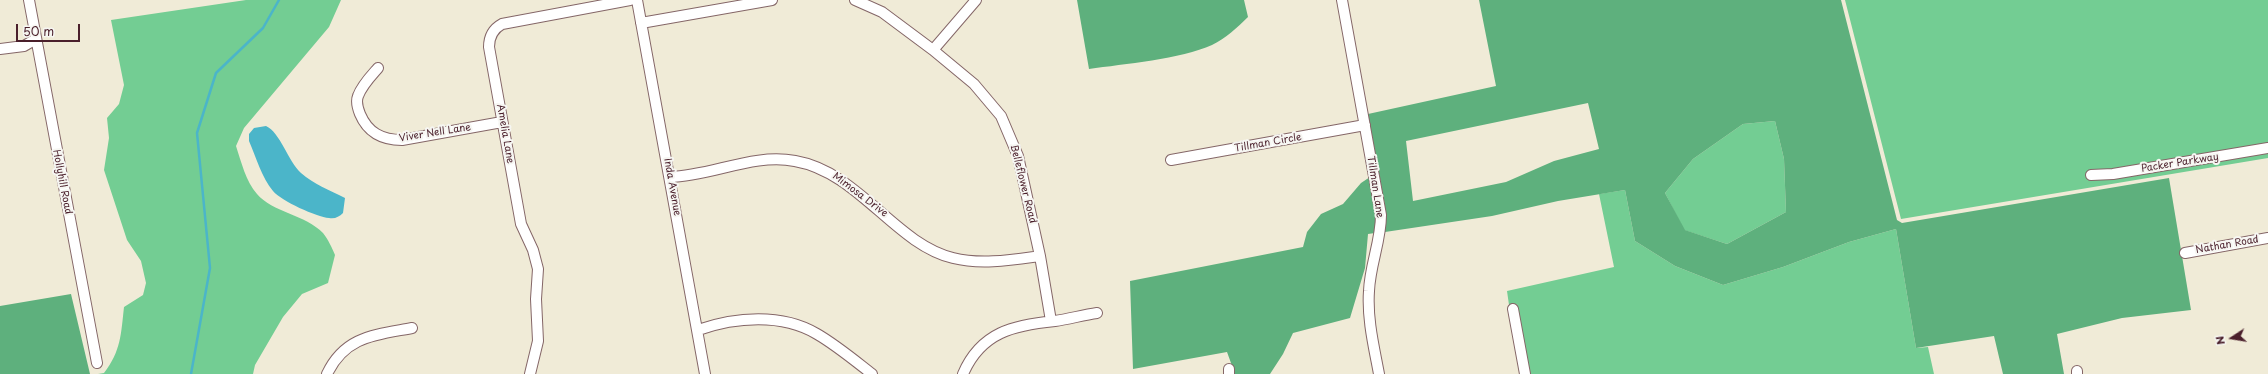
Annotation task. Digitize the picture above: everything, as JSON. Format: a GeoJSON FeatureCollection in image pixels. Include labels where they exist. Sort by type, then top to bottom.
{"type":"FeatureCollection","features":[{"type":"Feature","properties":{"kind":"street","name":"Hollyhill Road"},"geometry":{"type":"LineString","coordinates":[[29,0],[97,363]]}},
{"type":"Feature","properties":{"kind":"street","name":"Amelia Lane"},"geometry":{"type":"LineString","coordinates":[[530,374],[538,341],[536,299],[538,269],[533,250],[521,224],[489,47],[490,36],[494,30],[502,24],[630,0]]}},
{"type":"Feature","properties":{"kind":"street","name":"Inda Avenue"},"geometry":{"type":"LineString","coordinates":[[637,0],[706,374]]}},
{"type":"Feature","properties":{"kind":"street"},"geometry":{"type":"LineString","coordinates":[[641,23],[772,0]]}},
{"type":"Feature","properties":{"kind":"street","name":"Belleflower Road"},"geometry":{"type":"LineString","coordinates":[[855,0],[882,12],[933,50],[974,84],[994,106],[1006,126],[1018,156],[1040,256],[1051,321]]}},
{"type":"Feature","properties":{"kind":"street"},"geometry":{"type":"LineString","coordinates":[[933,50],[976,0]]}},
{"type":"Feature","properties":{"kind":"street","name":"Tillman Lane"},"geometry":{"type":"LineString","coordinates":[[1342,0],[1381,215],[1379,238],[1370,278],[1368,303],[1379,374]]}},
{"type":"Feature","properties":{"kind":"street"},"geometry":{"type":"LineString","coordinates":[[0,50],[24,46],[36,39]]}},
{"type":"Feature","properties":{"kind":"street","name":"Viver Nell Lane"},"geometry":{"type":"LineString","coordinates":[[378,68],[363,87],[357,102],[359,112],[369,128],[386,139],[402,140],[502,122]]}},
{"type":"Feature","properties":{"kind":"street","name":"Tillman Circle"},"geometry":{"type":"LineString","coordinates":[[1171,160],[1365,125]]}},
{"type":"Feature","properties":{"kind":"street","name":"Packer Parkway"},"geometry":{"type":"LineString","coordinates":[[2091,175],[2113,174],[2268,148]]}},
{"type":"Feature","properties":{"kind":"street","name":"Mimosa Drive"},"geometry":{"type":"LineString","coordinates":[[670,177],[702,174],[748,162],[796,161],[829,172],[925,246],[945,256],[970,262],[982,262],[1040,256]]}},
{"type":"Feature","properties":{"kind":"street","name":"Nathan Road"},"geometry":{"type":"LineString","coordinates":[[2185,253],[2268,238]]}},
{"type":"Feature","properties":{"kind":"street"},"geometry":{"type":"LineString","coordinates":[[1513,309],[1525,374]]}},
{"type":"Feature","properties":{"kind":"street"},"geometry":{"type":"LineString","coordinates":[[963,374],[977,350],[998,334],[1038,321],[1051,321],[1097,312]]}},
{"type":"Feature","properties":{"kind":"street"},"geometry":{"type":"LineString","coordinates":[[698,330],[712,325],[744,320],[784,322],[818,334],[872,374]]}},
{"type":"Feature","properties":{"kind":"street"},"geometry":{"type":"LineString","coordinates":[[327,374],[339,354],[352,344],[368,337],[412,328]]}},
{"type":"Feature","properties":{"kind":"green space"},"geometry":{"type":"Polygon","coordinates":[[[246,0],[341,0],[329,27],[244,128],[236,146],[250,184],[263,200],[280,210],[308,222],[325,235],[335,255],[328,283],[302,294],[283,317],[255,365],[253,374],[98,374],[104,373],[110,365],[117,350],[121,334],[124,307],[143,295],[146,283],[141,261],[127,240],[104,170],[109,138],[107,118],[119,104],[124,85],[111,20],[246,0]]]}},
{"type":"Feature","properties":{"kind":"green space"},"geometry":{"type":"Polygon","coordinates":[[[1077,0],[1244,0],[1248,17],[1222,39],[1199,50],[1152,60],[1089,69],[1077,0]]]}},
{"type":"Feature","properties":{"kind":"green space"},"geometry":{"type":"Polygon","coordinates":[[[1479,0],[1841,0],[1897,220],[1902,223],[2169,178],[2191,310],[2122,318],[2057,334],[2064,374],[2003,374],[1994,336],[1916,348],[1896,229],[1849,242],[1783,267],[1723,285],[1675,266],[1635,241],[1625,190],[1558,201],[1492,216],[1385,232],[1385,206],[1368,114],[1496,86],[1479,0]],[[1588,103],[1406,141],[1413,201],[1506,182],[1554,161],[1599,149],[1588,103]],[[1775,121],[1743,124],[1693,159],[1665,193],[1685,230],[1727,244],[1786,212],[1784,159],[1775,121]]]}},
{"type":"Feature","properties":{"kind":"green space"},"geometry":{"type":"Polygon","coordinates":[[[1845,0],[2268,0],[2268,158],[1901,219],[1845,0]]]}},
{"type":"Feature","properties":{"kind":"green space"},"geometry":{"type":"Polygon","coordinates":[[[1775,121],[1784,159],[1786,212],[1727,244],[1684,230],[1665,193],[1693,159],[1743,124],[1775,121]]]}},
{"type":"Feature","properties":{"kind":"green space"},"geometry":{"type":"Polygon","coordinates":[[[1370,177],[1376,215],[1375,233],[1368,234],[1365,268],[1350,318],[1293,333],[1283,354],[1270,374],[1235,374],[1227,352],[1133,369],[1130,281],[1303,247],[1307,232],[1321,214],[1343,204],[1361,183],[1370,177]]]}},
{"type":"Feature","properties":{"kind":"green space"},"geometry":{"type":"Polygon","coordinates":[[[1625,190],[1635,241],[1675,266],[1723,285],[1783,267],[1849,242],[1896,229],[1916,348],[1928,347],[1934,374],[1530,374],[1517,304],[1509,305],[1507,291],[1614,267],[1599,194],[1625,190]]]}},
{"type":"Feature","properties":{"kind":"green space"},"geometry":{"type":"Polygon","coordinates":[[[71,294],[90,374],[0,374],[0,306],[71,294]]]}},
{"type":"Feature","properties":{"kind":"water"},"geometry":{"type":"Polygon","coordinates":[[[266,126],[276,134],[296,168],[301,173],[316,184],[345,198],[343,213],[337,217],[331,218],[316,215],[291,204],[273,191],[262,174],[249,141],[249,134],[254,128],[266,126]]]}},
{"type":"Feature","properties":{"kind":"waterway"},"geometry":{"type":"LineString","coordinates":[[191,374],[210,268],[197,133],[216,73],[263,28],[279,0]]}}]}
